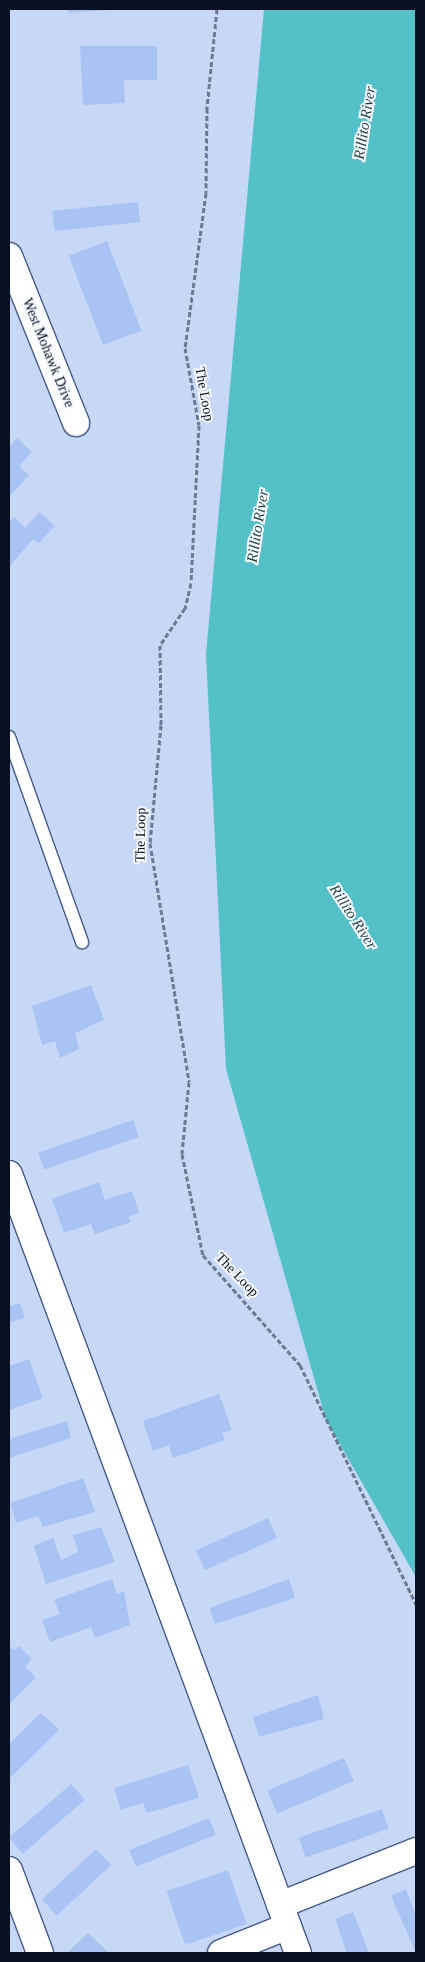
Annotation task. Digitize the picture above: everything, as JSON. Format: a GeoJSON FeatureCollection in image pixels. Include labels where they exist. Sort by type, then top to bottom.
{"type":"FeatureCollection","features":[{"type":"Feature","properties":{"kind":"street","name":"West Mohawk Drive"},"geometry":{"type":"LineString","coordinates":[[9,256],[76,423]]}},
{"type":"Feature","properties":{"kind":"street"},"geometry":{"type":"LineString","coordinates":[[9,1174],[298,1953]]}},
{"type":"Feature","properties":{"kind":"street"},"geometry":{"type":"LineString","coordinates":[[221,1953],[284,1915],[416,1851]]}},
{"type":"Feature","properties":{"kind":"street"},"geometry":{"type":"LineString","coordinates":[[9,1870],[40,1953]]}},
{"type":"Feature","properties":{"kind":"lane"},"geometry":{"type":"LineString","coordinates":[[9,737],[82,942]]}},
{"type":"Feature","properties":{"kind":"path","name":"The Loop"},"geometry":{"type":"LineString","coordinates":[[217,9],[207,108],[206,193],[185,348],[199,425],[191,583],[185,608],[160,645],[161,725],[150,843],[189,1082],[182,1154],[203,1255],[300,1365],[416,1604]]}},
{"type":"Feature","properties":{"kind":"water","name":"Rillito River"},"geometry":{"type":"Polygon","coordinates":[[[264,9],[416,9],[416,1577],[326,1420],[226,1069],[206,654],[264,9]]]}},
{"type":"Feature","properties":{"kind":"building"},"geometry":{"type":"Polygon","coordinates":[[[68,9],[121,9],[68,13],[68,9]]]}},
{"type":"Feature","properties":{"kind":"building"},"geometry":{"type":"Polygon","coordinates":[[[80,46],[157,46],[157,80],[124,80],[125,103],[83,105],[80,46]]]}},
{"type":"Feature","properties":{"kind":"building"},"geometry":{"type":"Polygon","coordinates":[[[138,202],[140,222],[55,231],[52,211],[138,202]]]}},
{"type":"Feature","properties":{"kind":"building"},"geometry":{"type":"Polygon","coordinates":[[[107,241],[141,331],[103,345],[69,256],[107,241]]]}},
{"type":"Feature","properties":{"kind":"building"},"geometry":{"type":"Polygon","coordinates":[[[17,438],[32,452],[19,466],[29,475],[9,497],[9,447],[17,438]]]}},
{"type":"Feature","properties":{"kind":"building"},"geometry":{"type":"Polygon","coordinates":[[[39,512],[55,526],[39,543],[33,539],[9,567],[9,522],[14,517],[25,528],[39,512]]]}},
{"type":"Feature","properties":{"kind":"building"},"geometry":{"type":"Polygon","coordinates":[[[91,985],[104,1020],[75,1033],[79,1049],[60,1058],[55,1041],[42,1045],[32,1006],[91,985]]]}},
{"type":"Feature","properties":{"kind":"building"},"geometry":{"type":"Polygon","coordinates":[[[133,1120],[139,1137],[44,1170],[38,1153],[133,1120]]]}},
{"type":"Feature","properties":{"kind":"building"},"geometry":{"type":"Polygon","coordinates":[[[99,1182],[105,1200],[132,1191],[139,1213],[129,1217],[131,1222],[95,1234],[91,1224],[64,1233],[52,1199],[99,1182]]]}},
{"type":"Feature","properties":{"kind":"building"},"geometry":{"type":"Polygon","coordinates":[[[20,1303],[25,1318],[9,1323],[9,1307],[20,1303]]]}},
{"type":"Feature","properties":{"kind":"building"},"geometry":{"type":"Polygon","coordinates":[[[29,1359],[43,1398],[9,1410],[9,1366],[29,1359]]]}},
{"type":"Feature","properties":{"kind":"building"},"geometry":{"type":"Polygon","coordinates":[[[219,1394],[232,1430],[222,1433],[225,1440],[173,1458],[169,1445],[153,1451],[143,1421],[219,1394]]]}},
{"type":"Feature","properties":{"kind":"building"},"geometry":{"type":"Polygon","coordinates":[[[67,1421],[71,1438],[9,1458],[9,1439],[67,1421]]]}},
{"type":"Feature","properties":{"kind":"building"},"geometry":{"type":"Polygon","coordinates":[[[83,1478],[95,1512],[43,1527],[38,1516],[16,1523],[10,1503],[83,1478]]]}},
{"type":"Feature","properties":{"kind":"building"},"geometry":{"type":"Polygon","coordinates":[[[268,1518],[277,1538],[205,1570],[196,1550],[268,1518]]]}},
{"type":"Feature","properties":{"kind":"building"},"geometry":{"type":"Polygon","coordinates":[[[101,1527],[115,1562],[46,1584],[34,1546],[53,1538],[61,1560],[78,1552],[73,1535],[101,1527]]]}},
{"type":"Feature","properties":{"kind":"building"},"geometry":{"type":"Polygon","coordinates":[[[112,1579],[117,1594],[124,1591],[130,1625],[95,1638],[91,1627],[50,1642],[42,1620],[60,1614],[54,1600],[112,1579]]]}},
{"type":"Feature","properties":{"kind":"building"},"geometry":{"type":"Polygon","coordinates":[[[289,1579],[295,1598],[215,1624],[210,1608],[289,1579]]]}},
{"type":"Feature","properties":{"kind":"building"},"geometry":{"type":"Polygon","coordinates":[[[9,1645],[14,1650],[19,1646],[32,1659],[25,1666],[36,1678],[9,1704],[9,1645]]]}},
{"type":"Feature","properties":{"kind":"building"},"geometry":{"type":"Polygon","coordinates":[[[318,1695],[324,1719],[259,1737],[253,1717],[318,1695]]]}},
{"type":"Feature","properties":{"kind":"building"},"geometry":{"type":"Polygon","coordinates":[[[41,1713],[59,1730],[9,1779],[9,1744],[41,1713]]]}},
{"type":"Feature","properties":{"kind":"building"},"geometry":{"type":"Polygon","coordinates":[[[344,1758],[354,1781],[277,1813],[268,1790],[344,1758]]]}},
{"type":"Feature","properties":{"kind":"building"},"geometry":{"type":"Polygon","coordinates":[[[188,1765],[199,1798],[147,1813],[143,1803],[121,1810],[114,1788],[188,1765]]]}},
{"type":"Feature","properties":{"kind":"building"},"geometry":{"type":"Polygon","coordinates":[[[71,1784],[85,1800],[23,1854],[9,1838],[71,1784]]]}},
{"type":"Feature","properties":{"kind":"building"},"geometry":{"type":"Polygon","coordinates":[[[382,1809],[389,1829],[306,1858],[299,1838],[382,1809]]]}},
{"type":"Feature","properties":{"kind":"building"},"geometry":{"type":"Polygon","coordinates":[[[209,1818],[216,1835],[136,1867],[129,1850],[209,1818]]]}},
{"type":"Feature","properties":{"kind":"building"},"geometry":{"type":"Polygon","coordinates":[[[96,1849],[111,1865],[57,1916],[42,1899],[96,1849]]]}},
{"type":"Feature","properties":{"kind":"building"},"geometry":{"type":"Polygon","coordinates":[[[228,1870],[247,1924],[185,1945],[167,1891],[228,1870]]]}},
{"type":"Feature","properties":{"kind":"building"},"geometry":{"type":"Polygon","coordinates":[[[406,1889],[416,1915],[416,1953],[391,1896],[406,1889]]]}},
{"type":"Feature","properties":{"kind":"building"},"geometry":{"type":"Polygon","coordinates":[[[353,1912],[369,1953],[347,1953],[335,1919],[353,1912]]]}},
{"type":"Feature","properties":{"kind":"building"},"geometry":{"type":"Polygon","coordinates":[[[88,1933],[109,1953],[67,1953],[88,1933]]]}}]}
